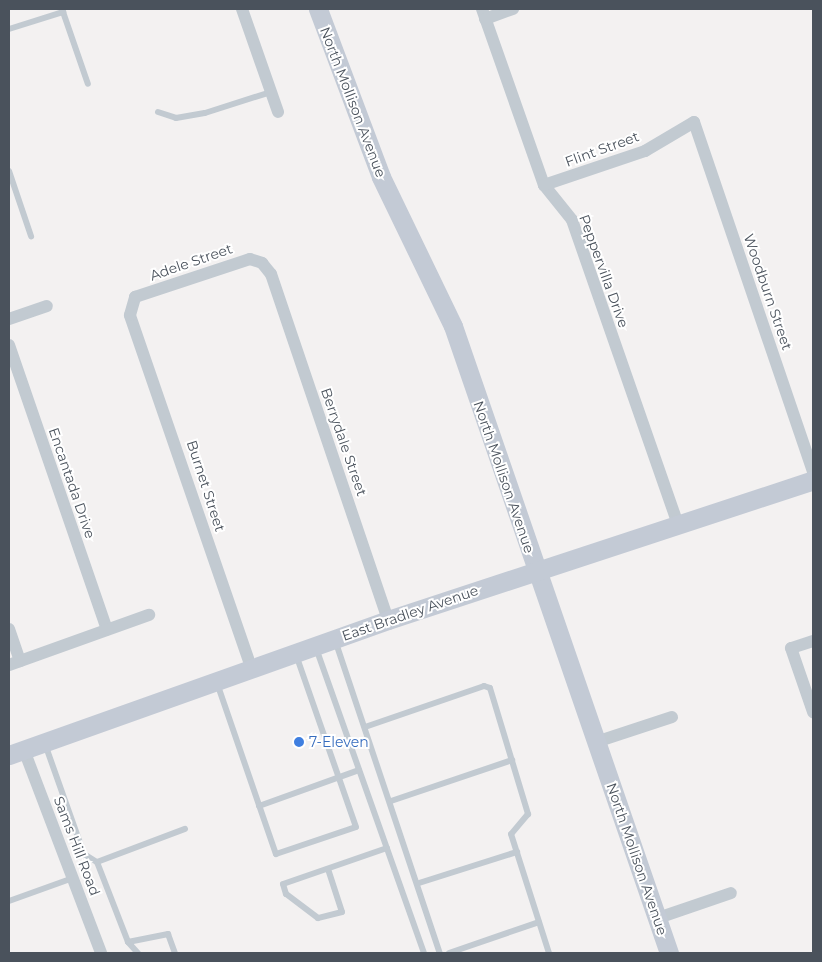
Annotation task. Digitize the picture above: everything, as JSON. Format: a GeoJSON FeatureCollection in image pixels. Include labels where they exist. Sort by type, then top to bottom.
{"type":"FeatureCollection","features":[{"type":"Feature","properties":{"kind":"main road","name":"North Mollison Avenue"},"geometry":{"type":"LineString","coordinates":[[318,9],[381,177],[453,326],[669,953]]}},
{"type":"Feature","properties":{"kind":"main road","name":"East Bradley Avenue"},"geometry":{"type":"LineString","coordinates":[[16,753],[216,680],[677,521],[720,512],[813,480]]}},
{"type":"Feature","properties":{"kind":"street"},"geometry":{"type":"LineString","coordinates":[[242,9],[278,112]]}},
{"type":"Feature","properties":{"kind":"street"},"geometry":{"type":"LineString","coordinates":[[483,14],[513,9]]}},
{"type":"Feature","properties":{"kind":"street","name":"Peppervilla Drive"},"geometry":{"type":"LineString","coordinates":[[483,14],[544,185],[572,220],[677,521]]}},
{"type":"Feature","properties":{"kind":"street","name":"Flint Street"},"geometry":{"type":"LineString","coordinates":[[544,185],[645,150],[694,122]]}},
{"type":"Feature","properties":{"kind":"street","name":"Woodburn Street"},"geometry":{"type":"LineString","coordinates":[[694,122],[813,472]]}},
{"type":"Feature","properties":{"kind":"street","name":"Adele Street"},"geometry":{"type":"LineString","coordinates":[[130,315],[135,297],[250,259],[262,263],[271,274]]}},
{"type":"Feature","properties":{"kind":"street","name":"Berrydale Street"},"geometry":{"type":"LineString","coordinates":[[271,274],[388,620]]}},
{"type":"Feature","properties":{"kind":"street"},"geometry":{"type":"LineString","coordinates":[[9,319],[47,306]]}},
{"type":"Feature","properties":{"kind":"street","name":"Burnet Street"},"geometry":{"type":"LineString","coordinates":[[130,315],[251,668]]}},
{"type":"Feature","properties":{"kind":"street","name":"Encantada Drive"},"geometry":{"type":"LineString","coordinates":[[9,345],[107,630]]}},
{"type":"Feature","properties":{"kind":"street"},"geometry":{"type":"LineString","coordinates":[[9,629],[14,663],[150,616]]}},
{"type":"Feature","properties":{"kind":"street"},"geometry":{"type":"LineString","coordinates":[[813,641],[791,648],[813,712]]}},
{"type":"Feature","properties":{"kind":"street"},"geometry":{"type":"LineString","coordinates":[[596,742],[672,717]]}},
{"type":"Feature","properties":{"kind":"street","name":"Sams Hill Road"},"geometry":{"type":"LineString","coordinates":[[16,753],[73,878],[101,953]]}},
{"type":"Feature","properties":{"kind":"street"},"geometry":{"type":"LineString","coordinates":[[658,918],[731,893]]}},
{"type":"Feature","properties":{"kind":"lane"},"geometry":{"type":"LineString","coordinates":[[9,29],[63,10],[88,84]]}},
{"type":"Feature","properties":{"kind":"lane"},"geometry":{"type":"LineString","coordinates":[[158,112],[165,118],[205,113],[270,92]]}},
{"type":"Feature","properties":{"kind":"lane"},"geometry":{"type":"LineString","coordinates":[[9,171],[32,236]]}},
{"type":"Feature","properties":{"kind":"lane"},"geometry":{"type":"LineString","coordinates":[[335,639],[419,883],[440,953]]}},
{"type":"Feature","properties":{"kind":"lane"},"geometry":{"type":"LineString","coordinates":[[316,646],[424,953]]}},
{"type":"Feature","properties":{"kind":"lane"},"geometry":{"type":"LineString","coordinates":[[216,680],[276,854],[356,826],[295,654]]}},
{"type":"Feature","properties":{"kind":"lane"},"geometry":{"type":"LineString","coordinates":[[365,727],[484,686],[490,688],[528,814],[511,834],[549,953]]}},
{"type":"Feature","properties":{"kind":"lane"},"geometry":{"type":"LineString","coordinates":[[45,742],[84,854],[97,862],[128,942],[138,953]]}},
{"type":"Feature","properties":{"kind":"lane"},"geometry":{"type":"LineString","coordinates":[[391,801],[512,760]]}},
{"type":"Feature","properties":{"kind":"lane"},"geometry":{"type":"LineString","coordinates":[[259,806],[359,770]]}},
{"type":"Feature","properties":{"kind":"lane"},"geometry":{"type":"LineString","coordinates":[[97,862],[185,829]]}},
{"type":"Feature","properties":{"kind":"lane"},"geometry":{"type":"LineString","coordinates":[[328,869],[342,912],[318,918],[286,894],[283,884],[387,848]]}},
{"type":"Feature","properties":{"kind":"lane"},"geometry":{"type":"LineString","coordinates":[[419,883],[517,852]]}},
{"type":"Feature","properties":{"kind":"lane"},"geometry":{"type":"LineString","coordinates":[[9,901],[73,878]]}},
{"type":"Feature","properties":{"kind":"lane"},"geometry":{"type":"LineString","coordinates":[[449,953],[539,922]]}},
{"type":"Feature","properties":{"kind":"lane"},"geometry":{"type":"LineString","coordinates":[[128,942],[168,934],[175,953]]}},
{"type":"Feature","properties":{"kind":"place","name":"7-Eleven"},"geometry":{"type":"Point","coordinates":[299,742]}}]}
